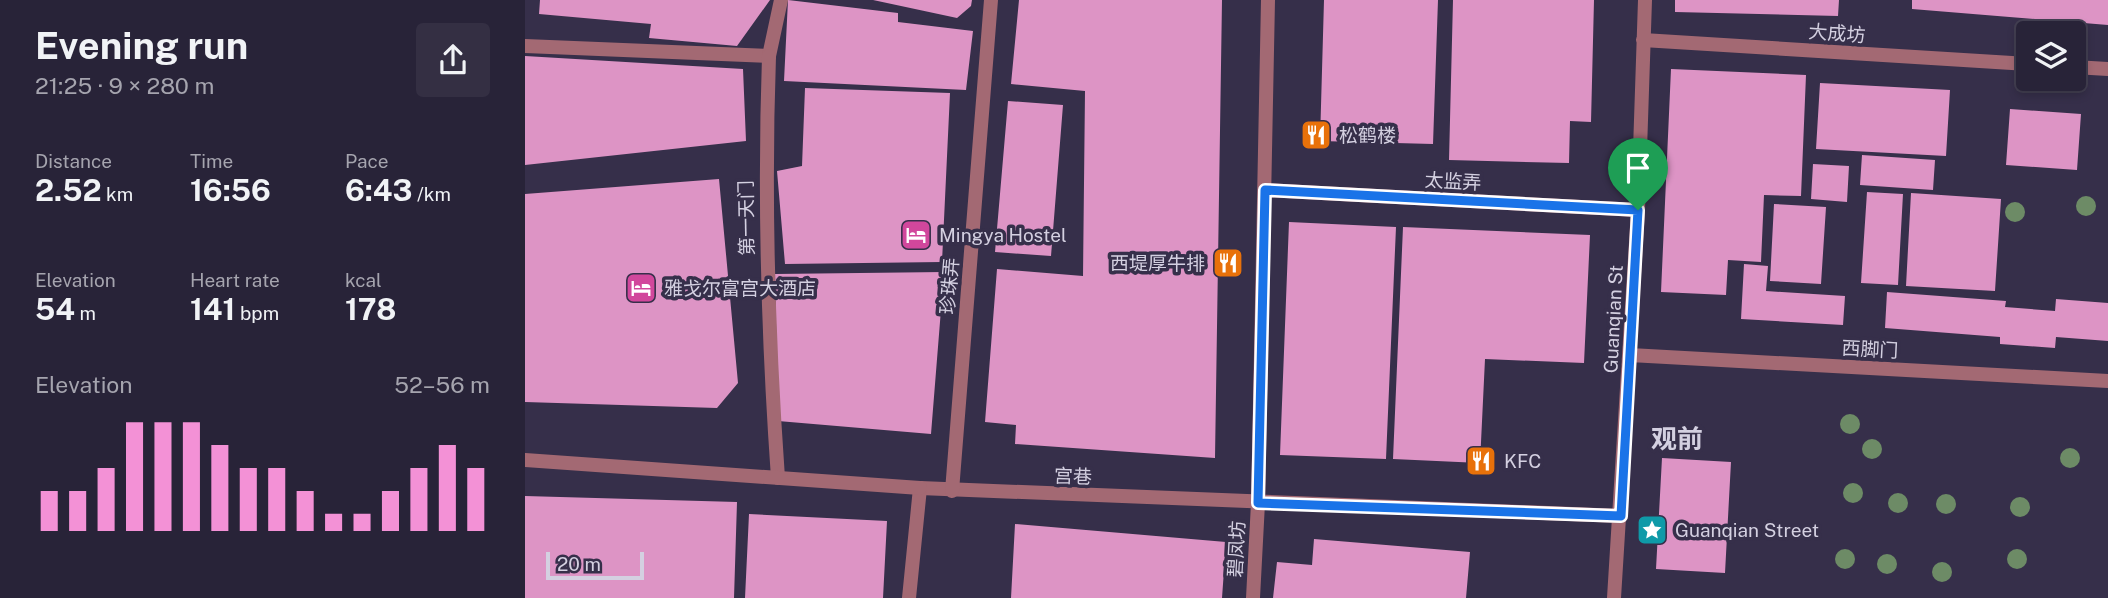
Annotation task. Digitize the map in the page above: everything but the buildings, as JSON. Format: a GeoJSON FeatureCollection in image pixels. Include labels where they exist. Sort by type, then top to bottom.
{"type":"FeatureCollection","features":[{"type":"Feature","properties":{"kind":"street","name":"第一天门"},"geometry":{"type":"LineString","coordinates":[[778,478],[767,289],[765,173],[769,56],[781,0]]}},
{"type":"Feature","properties":{"kind":"street","name":"珍珠弄"},"geometry":{"type":"LineString","coordinates":[[952,491],[992,0]]}},
{"type":"Feature","properties":{"kind":"street"},"geometry":{"type":"LineString","coordinates":[[1258,503],[1268,0]]}},
{"type":"Feature","properties":{"kind":"street","name":"Guanqian St"},"geometry":{"type":"LineString","coordinates":[[1613,598],[1621,516],[1638,210],[1644,0]]}},
{"type":"Feature","properties":{"kind":"street","name":"大成坊"},"geometry":{"type":"LineString","coordinates":[[1643,40],[2016,63]]}},
{"type":"Feature","properties":{"kind":"street"},"geometry":{"type":"LineString","coordinates":[[525,46],[769,56]]}},
{"type":"Feature","properties":{"kind":"street"},"geometry":{"type":"LineString","coordinates":[[2086,68],[2108,69]]}},
{"type":"Feature","properties":{"kind":"street","name":"太监弄"},"geometry":{"type":"LineString","coordinates":[[1265,190],[1638,210]]}},
{"type":"Feature","properties":{"kind":"street","name":"西脚门"},"geometry":{"type":"LineString","coordinates":[[1630,355],[2108,381]]}},
{"type":"Feature","properties":{"kind":"street","name":"宫巷"},"geometry":{"type":"LineString","coordinates":[[525,460],[952,491],[1621,516]]}},
{"type":"Feature","properties":{"kind":"street"},"geometry":{"type":"LineString","coordinates":[[909,598],[920,488]]}},
{"type":"Feature","properties":{"kind":"street","name":"碧凤坊"},"geometry":{"type":"LineString","coordinates":[[1253,598],[1258,503]]}},
{"type":"Feature","properties":{"kind":"place","name":"松鹤楼"},"geometry":{"type":"Point","coordinates":[1316,135]}},
{"type":"Feature","properties":{"kind":"place","name":"Mingya Hostel"},"geometry":{"type":"Point","coordinates":[916,235]}},
{"type":"Feature","properties":{"kind":"place","name":"西堤厚牛排"},"geometry":{"type":"Point","coordinates":[1228,263]}},
{"type":"Feature","properties":{"kind":"place","name":"雅戈尔富宫大酒店"},"geometry":{"type":"Point","coordinates":[641,288]}},
{"type":"Feature","properties":{"kind":"place","name":"KFC"},"geometry":{"type":"Point","coordinates":[1481,461]}},
{"type":"Feature","properties":{"kind":"place","name":"Guanqian Street"},"geometry":{"type":"Point","coordinates":[1652,530]}},
{"type":"Feature","properties":{"kind":"district","name":"观前"},"geometry":{"type":"Point","coordinates":[1677,438]}},
{"type":"Feature","properties":{"kind":"route"},"geometry":{"type":"LineString","coordinates":[[1265,190],[1638,210],[1621,516],[1258,503],[1265,190]]}}]}
